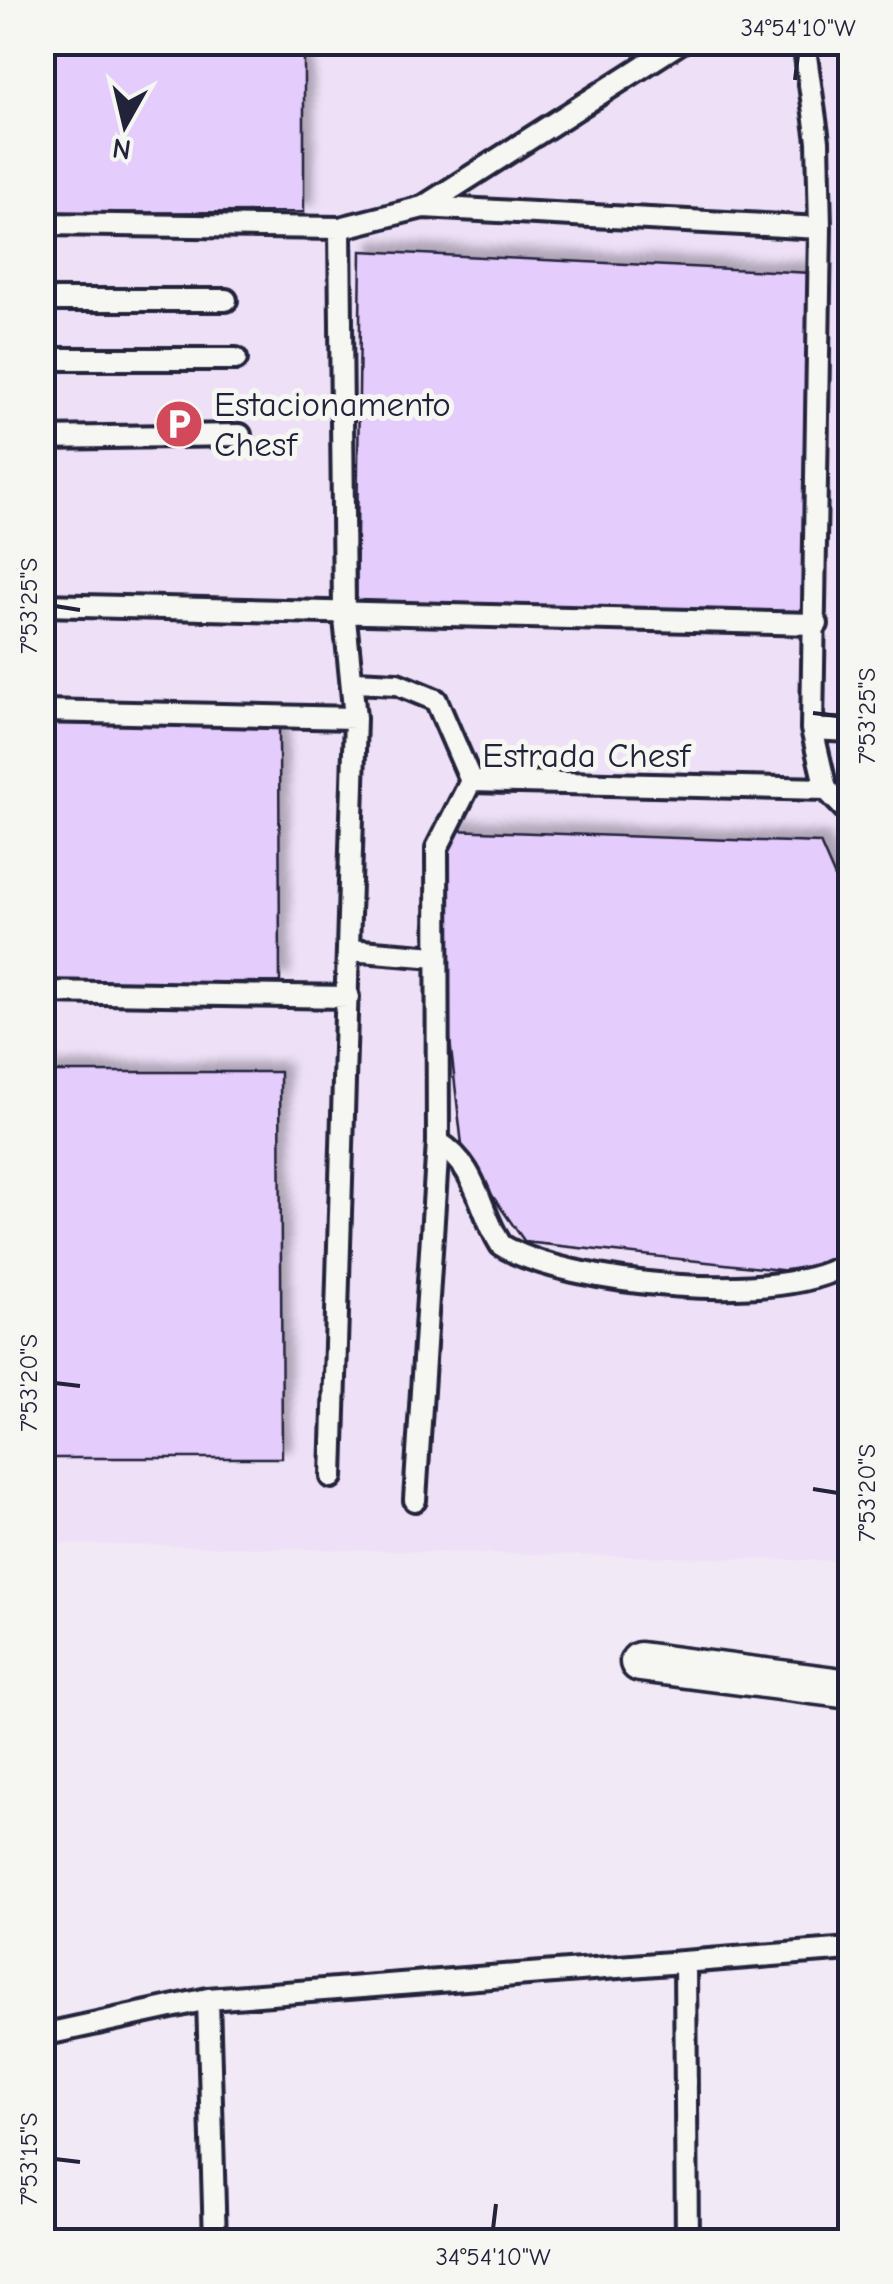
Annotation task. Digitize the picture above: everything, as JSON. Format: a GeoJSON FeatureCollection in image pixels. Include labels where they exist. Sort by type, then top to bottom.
{"type":"FeatureCollection","features":[{"type":"Feature","properties":{"kind":"street"},"geometry":{"type":"LineString","coordinates":[[640,1662],[850,1689]]}},
{"type":"Feature","properties":{"kind":"lane"},"geometry":{"type":"LineString","coordinates":[[423,208],[681,42]]}},
{"type":"Feature","properties":{"kind":"lane"},"geometry":{"type":"LineString","coordinates":[[804,42],[818,141],[820,228],[817,624],[812,730],[826,789],[850,814]]}},
{"type":"Feature","properties":{"kind":"lane"},"geometry":{"type":"LineString","coordinates":[[42,224],[340,228],[423,208],[820,228]]}},
{"type":"Feature","properties":{"kind":"lane"},"geometry":{"type":"LineString","coordinates":[[332,1477],[355,718],[344,609],[340,228]]}},
{"type":"Feature","properties":{"kind":"lane"},"geometry":{"type":"LineString","coordinates":[[42,300],[226,300]]}},
{"type":"Feature","properties":{"kind":"lane"},"geometry":{"type":"LineString","coordinates":[[42,359],[236,359]]}},
{"type":"Feature","properties":{"kind":"lane"},"geometry":{"type":"LineString","coordinates":[[42,438],[240,435]]}},
{"type":"Feature","properties":{"kind":"lane"},"geometry":{"type":"LineString","coordinates":[[42,605],[344,609],[817,624]]}},
{"type":"Feature","properties":{"kind":"lane"},"geometry":{"type":"LineString","coordinates":[[354,682],[397,684],[436,700],[470,782]]}},
{"type":"Feature","properties":{"kind":"lane"},"geometry":{"type":"LineString","coordinates":[[42,711],[355,718]]}},
{"type":"Feature","properties":{"kind":"lane"},"geometry":{"type":"LineString","coordinates":[[812,730],[850,730]]}},
{"type":"Feature","properties":{"kind":"lane","name":"Estrada Chesf"},"geometry":{"type":"LineString","coordinates":[[415,1500],[438,1142],[437,848],[470,782],[826,789]]}},
{"type":"Feature","properties":{"kind":"lane"},"geometry":{"type":"LineString","coordinates":[[349,950],[436,957]]}},
{"type":"Feature","properties":{"kind":"lane"},"geometry":{"type":"LineString","coordinates":[[42,992],[348,997]]}},
{"type":"Feature","properties":{"kind":"lane"},"geometry":{"type":"LineString","coordinates":[[438,1142],[454,1152],[474,1178],[501,1245],[544,1264],[697,1288],[808,1279],[833,1273],[850,1260]]}},
{"type":"Feature","properties":{"kind":"lane"},"geometry":{"type":"LineString","coordinates":[[42,2036],[208,1999],[850,1949]]}},
{"type":"Feature","properties":{"kind":"lane"},"geometry":{"type":"LineString","coordinates":[[685,1962],[687,2242]]}},
{"type":"Feature","properties":{"kind":"lane"},"geometry":{"type":"LineString","coordinates":[[208,1999],[215,2242]]}},
{"type":"Feature","properties":{"kind":"shaded area"},"geometry":{"type":"Polygon","coordinates":[[[43,43],[850,43],[850,1561],[43,1543],[43,43]]]}},
{"type":"Feature","properties":{"kind":"building"},"geometry":{"type":"Polygon","coordinates":[[[42,42],[304,42],[304,212],[42,213],[42,42]]]}},
{"type":"Feature","properties":{"kind":"building"},"geometry":{"type":"Polygon","coordinates":[[[361,251],[812,273],[811,619],[356,607],[361,251]]]}},
{"type":"Feature","properties":{"kind":"building"},"geometry":{"type":"Polygon","coordinates":[[[42,724],[279,724],[280,982],[42,983],[42,724]]]}},
{"type":"Feature","properties":{"kind":"building"},"geometry":{"type":"Polygon","coordinates":[[[450,830],[820,843],[850,912],[850,1245],[817,1274],[525,1242],[463,1154],[448,1023],[450,830]]]}},
{"type":"Feature","properties":{"kind":"building"},"geometry":{"type":"Polygon","coordinates":[[[42,1072],[280,1072],[282,1458],[42,1458],[42,1072]]]}},
{"type":"Feature","properties":{"kind":"place","name":"Estacionamento Chesf"},"geometry":{"type":"Point","coordinates":[179,424]}}]}
